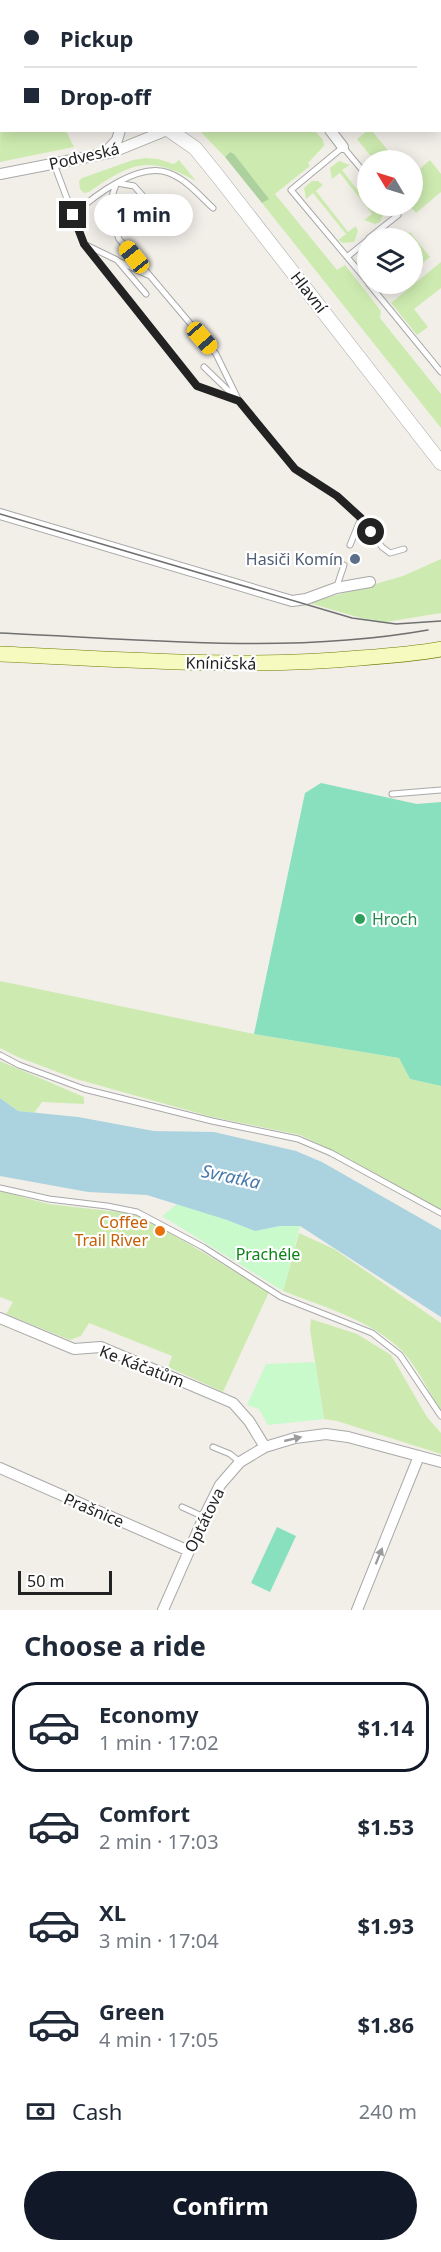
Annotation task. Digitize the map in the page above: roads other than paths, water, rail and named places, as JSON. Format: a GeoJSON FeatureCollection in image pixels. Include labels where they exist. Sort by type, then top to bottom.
{"type":"FeatureCollection","features":[{"type":"Feature","properties":{"kind":"main road","name":"Kníničská"},"geometry":{"type":"LineString","coordinates":[[0,654],[219,664],[320,662],[441,649]]}},
{"type":"Feature","properties":{"kind":"street"},"geometry":{"type":"LineString","coordinates":[[105,153],[117,140],[119,132]]}},
{"type":"Feature","properties":{"kind":"street","name":"Podveská"},"geometry":{"type":"LineString","coordinates":[[0,174],[105,153],[163,132]]}},
{"type":"Feature","properties":{"kind":"street","name":"Hlavní"},"geometry":{"type":"LineString","coordinates":[[171,132],[195,148],[217,174],[441,463]]}},
{"type":"Feature","properties":{"kind":"street"},"geometry":{"type":"LineString","coordinates":[[332,132],[343,147]]}},
{"type":"Feature","properties":{"kind":"street"},"geometry":{"type":"LineString","coordinates":[[0,514],[292,601],[306,599],[336,588],[370,582]]}},
{"type":"Feature","properties":{"kind":"street","name":"Ke Káčatům"},"geometry":{"type":"LineString","coordinates":[[0,1318],[74,1349],[101,1347],[233,1403],[249,1421],[265,1447]]}},
{"type":"Feature","properties":{"kind":"street","name":"Optátova"},"geometry":{"type":"LineString","coordinates":[[162,1610],[220,1485],[240,1462],[265,1447],[295,1438],[324,1434],[348,1437],[441,1462]]}},
{"type":"Feature","properties":{"kind":"street"},"geometry":{"type":"LineString","coordinates":[[357,1610],[419,1456]]}},
{"type":"Feature","properties":{"kind":"street","name":"Prašnice"},"geometry":{"type":"LineString","coordinates":[[0,1468],[189,1551]]}},
{"type":"Feature","properties":{"kind":"lane"},"geometry":{"type":"LineString","coordinates":[[357,164],[343,147],[291,190],[357,269]]}},
{"type":"Feature","properties":{"kind":"lane"},"geometry":{"type":"LineString","coordinates":[[54,164],[84,244],[197,386],[239,401]]}},
{"type":"Feature","properties":{"kind":"lane"},"geometry":{"type":"LineString","coordinates":[[73,215],[93,198],[117,183],[144,172],[167,172],[190,185],[213,208]]}},
{"type":"Feature","properties":{"kind":"lane"},"geometry":{"type":"LineString","coordinates":[[117,183],[134,186],[151,205]]}},
{"type":"Feature","properties":{"kind":"lane"},"geometry":{"type":"LineString","coordinates":[[117,183],[110,198],[110,216],[119,239],[216,354],[239,401]]}},
{"type":"Feature","properties":{"kind":"lane"},"geometry":{"type":"LineString","coordinates":[[382,228],[397,216]]}},
{"type":"Feature","properties":{"kind":"lane"},"geometry":{"type":"LineString","coordinates":[[84,244],[149,275]]}},
{"type":"Feature","properties":{"kind":"lane"},"geometry":{"type":"LineString","coordinates":[[347,257],[357,248]]}},
{"type":"Feature","properties":{"kind":"lane"},"geometry":{"type":"LineString","coordinates":[[117,260],[146,294]]}},
{"type":"Feature","properties":{"kind":"lane"},"geometry":{"type":"LineString","coordinates":[[377,294],[441,372]]}},
{"type":"Feature","properties":{"kind":"lane"},"geometry":{"type":"LineString","coordinates":[[204,367],[239,401],[295,469],[337,496],[361,518],[382,547],[390,553],[404,549]]}},
{"type":"Feature","properties":{"kind":"lane"},"geometry":{"type":"LineString","coordinates":[[350,544],[361,518]]}},
{"type":"Feature","properties":{"kind":"lane"},"geometry":{"type":"LineString","coordinates":[[336,588],[344,565]]}},
{"type":"Feature","properties":{"kind":"lane"},"geometry":{"type":"LineString","coordinates":[[392,794],[441,790]]}},
{"type":"Feature","properties":{"kind":"lane"},"geometry":{"type":"LineString","coordinates":[[0,1055],[19,1065],[84,1089],[212,1121],[298,1139],[331,1153],[441,1213]]}},
{"type":"Feature","properties":{"kind":"lane"},"geometry":{"type":"LineString","coordinates":[[0,1188],[49,1200],[107,1206],[137,1212],[202,1247],[281,1297],[372,1333],[400,1355],[441,1416]]}},
{"type":"Feature","properties":{"kind":"lane"},"geometry":{"type":"LineString","coordinates":[[213,1447],[230,1454],[240,1462]]}},
{"type":"Feature","properties":{"kind":"lane"},"geometry":{"type":"LineString","coordinates":[[182,1507],[204,1517]]}},
{"type":"Feature","properties":{"kind":"water","name":"Svratka"},"geometry":{"type":"Polygon","coordinates":[[[0,1098],[18,1111],[78,1117],[154,1131],[214,1132],[296,1151],[322,1162],[441,1230],[441,1317],[300,1226],[280,1226],[255,1231],[147,1195],[88,1192],[0,1176],[0,1098]]]}},
{"type":"Feature","properties":{"kind":"tram line"},"geometry":{"type":"LineString","coordinates":[[0,514],[352,618],[396,624],[441,621]]}},
{"type":"Feature","properties":{"kind":"tram line"},"geometry":{"type":"LineString","coordinates":[[0,633],[268,644],[375,638],[428,630]]}},
{"type":"Feature","properties":{"kind":"place","name":"Hasiči Komín"},"geometry":{"type":"Point","coordinates":[355,559]}},
{"type":"Feature","properties":{"kind":"place","name":"Hroch"},"geometry":{"type":"Point","coordinates":[360,919]}},
{"type":"Feature","properties":{"kind":"place","name":"Coffee Trail River"},"geometry":{"type":"Point","coordinates":[160,1231]}},
{"type":"Feature","properties":{"kind":"park label","name":"Prachéle"},"geometry":{"type":"Point","coordinates":[268,1254]}}]}
